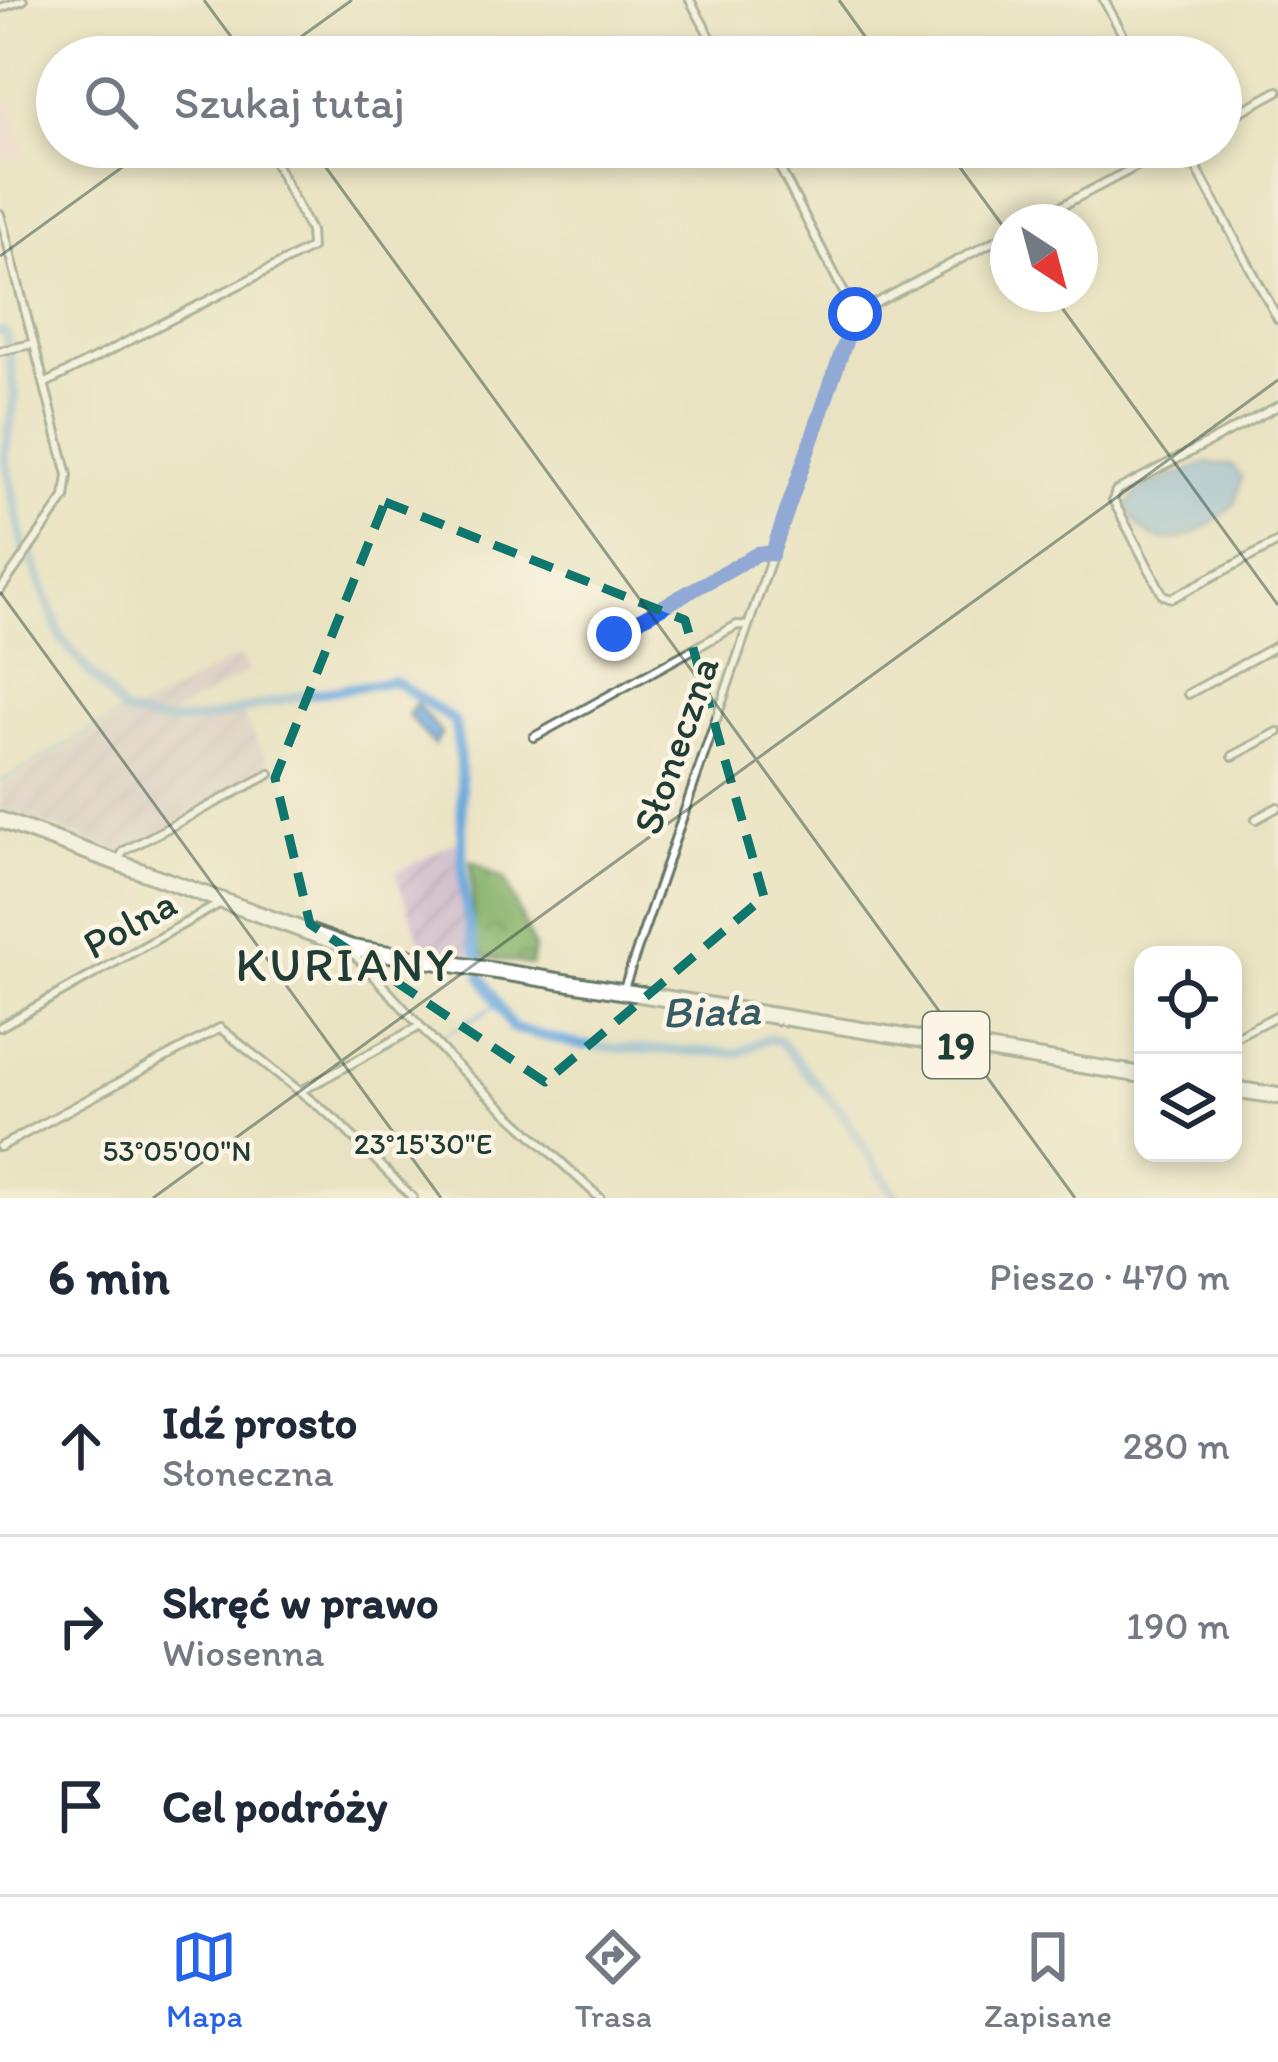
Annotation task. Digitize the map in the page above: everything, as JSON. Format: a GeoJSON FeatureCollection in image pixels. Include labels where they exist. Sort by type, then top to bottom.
{"type":"FeatureCollection","features":[{"type":"Feature","properties":{"kind":"highway","name":"19"},"geometry":{"type":"LineString","coordinates":[[0,820],[352,948],[1134,1074]]}},
{"type":"Feature","properties":{"kind":"highway"},"geometry":{"type":"LineString","coordinates":[[1242,1090],[1278,1096]]}},
{"type":"Feature","properties":{"kind":"street"},"geometry":{"type":"LineString","coordinates":[[0,8],[23,0]]}},
{"type":"Feature","properties":{"kind":"street"},"geometry":{"type":"LineString","coordinates":[[690,0],[710,36]]}},
{"type":"Feature","properties":{"kind":"street"},"geometry":{"type":"LineString","coordinates":[[1105,0],[1125,36]]}},
{"type":"Feature","properties":{"kind":"street"},"geometry":{"type":"LineString","coordinates":[[1242,111],[1278,91]]}},
{"type":"Feature","properties":{"kind":"street"},"geometry":{"type":"LineString","coordinates":[[44,383],[311,248],[310,231],[278,168]]}},
{"type":"Feature","properties":{"kind":"street"},"geometry":{"type":"LineString","coordinates":[[781,168],[855,305],[855,314],[990,243]]}},
{"type":"Feature","properties":{"kind":"street"},"geometry":{"type":"LineString","coordinates":[[1065,204],[1133,168]]}},
{"type":"Feature","properties":{"kind":"street"},"geometry":{"type":"LineString","coordinates":[[1195,168],[1278,319]]}},
{"type":"Feature","properties":{"kind":"street"},"geometry":{"type":"LineString","coordinates":[[0,214],[68,485],[0,590]]}},
{"type":"Feature","properties":{"kind":"street","name":"Słoneczna"},"geometry":{"type":"LineString","coordinates":[[624,992],[855,314]]}},
{"type":"Feature","properties":{"kind":"street"},"geometry":{"type":"LineString","coordinates":[[0,351],[33,344]]}},
{"type":"Feature","properties":{"kind":"street"},"geometry":{"type":"LineString","coordinates":[[1278,406],[1116,491],[1112,500],[1163,595],[1172,598],[1278,542]]}},
{"type":"Feature","properties":{"kind":"street"},"geometry":{"type":"LineString","coordinates":[[614,634],[759,553],[772,554]]}},
{"type":"Feature","properties":{"kind":"street"},"geometry":{"type":"LineString","coordinates":[[534,737],[737,625],[748,626]]}},
{"type":"Feature","properties":{"kind":"street"},"geometry":{"type":"LineString","coordinates":[[1188,694],[1278,645]]}},
{"type":"Feature","properties":{"kind":"street"},"geometry":{"type":"LineString","coordinates":[[1233,756],[1278,732]]}},
{"type":"Feature","properties":{"kind":"street"},"geometry":{"type":"LineString","coordinates":[[117,863],[124,851],[270,774]]}},
{"type":"Feature","properties":{"kind":"street"},"geometry":{"type":"LineString","coordinates":[[1256,819],[1278,807]]}},
{"type":"Feature","properties":{"kind":"street","name":"Polna"},"geometry":{"type":"LineString","coordinates":[[0,1028],[211,913],[220,901]]}},
{"type":"Feature","properties":{"kind":"street"},"geometry":{"type":"LineString","coordinates":[[352,948],[353,958],[418,1027],[600,1198]]}},
{"type":"Feature","properties":{"kind":"street"},"geometry":{"type":"LineString","coordinates":[[1242,1033],[1278,1015]]}},
{"type":"Feature","properties":{"kind":"street"},"geometry":{"type":"LineString","coordinates":[[301,1091],[418,1027]]}},
{"type":"Feature","properties":{"kind":"street"},"geometry":{"type":"LineString","coordinates":[[0,1147],[220,1028],[301,1091],[413,1198]]}},
{"type":"Feature","properties":{"kind":"highlighted area"},"geometry":{"type":"Polygon","coordinates":[[[385,502],[685,620],[764,897],[545,1082],[310,924],[275,778],[385,502]]]}},
{"type":"Feature","properties":{"kind":"shaded area"},"geometry":{"type":"Polygon","coordinates":[[[12,99],[26,154],[0,160],[0,111],[12,99]]]}},
{"type":"Feature","properties":{"kind":"shaded area"},"geometry":{"type":"Polygon","coordinates":[[[239,656],[249,671],[156,724],[182,730],[241,712],[275,773],[127,855],[0,810],[0,786],[239,656]]]}},
{"type":"Feature","properties":{"kind":"shaded area"},"geometry":{"type":"Polygon","coordinates":[[[461,839],[471,957],[430,950],[420,940],[395,873],[461,839]]]}},
{"type":"Feature","properties":{"kind":"green space"},"geometry":{"type":"Polygon","coordinates":[[[471,861],[505,879],[534,948],[531,965],[484,957],[474,937],[471,861]]]}},
{"type":"Feature","properties":{"kind":"water"},"geometry":{"type":"Polygon","coordinates":[[[1208,463],[1232,465],[1242,477],[1235,504],[1206,527],[1177,540],[1150,535],[1137,524],[1126,507],[1142,487],[1208,463]]]}},
{"type":"Feature","properties":{"kind":"water"},"geometry":{"type":"Polygon","coordinates":[[[416,704],[441,734],[434,745],[408,715],[416,704]]]}},
{"type":"Feature","properties":{"kind":"waterway","name":"Biała"},"geometry":{"type":"LineString","coordinates":[[0,331],[6,333],[9,347]]}},
{"type":"Feature","properties":{"kind":"waterway","name":"Biała"},"geometry":{"type":"LineString","coordinates":[[9,353],[15,395],[5,457],[24,549]]}},
{"type":"Feature","properties":{"kind":"waterway","name":"Biała"},"geometry":{"type":"LineString","coordinates":[[31,555],[61,638],[124,713],[139,717]]}},
{"type":"Feature","properties":{"kind":"waterway","name":"Biała"},"geometry":{"type":"LineString","coordinates":[[324,692],[394,681],[454,721],[466,904],[480,962]]}},
{"type":"Feature","properties":{"kind":"waterway","name":"Biała"},"geometry":{"type":"LineString","coordinates":[[146,719],[210,718],[318,693]]}},
{"type":"Feature","properties":{"kind":"waterway"},"geometry":{"type":"LineString","coordinates":[[0,782],[124,713]]}},
{"type":"Feature","properties":{"kind":"waterway","name":"Biała"},"geometry":{"type":"LineString","coordinates":[[481,975],[512,1028],[579,1045],[739,1053],[766,1039],[779,1040],[842,1113],[897,1198]]}},
{"type":"Feature","properties":{"kind":"waterway"},"geometry":{"type":"LineString","coordinates":[[441,1037],[497,1005]]}},
{"type":"Feature","properties":{"kind":"district","name":"KURIANY"},"geometry":{"type":"Point","coordinates":[346,964]}},
{"type":"Feature","properties":{"kind":"route"},"geometry":{"type":"LineString","coordinates":[[614,634],[759,553],[772,554],[855,314]]}}]}
